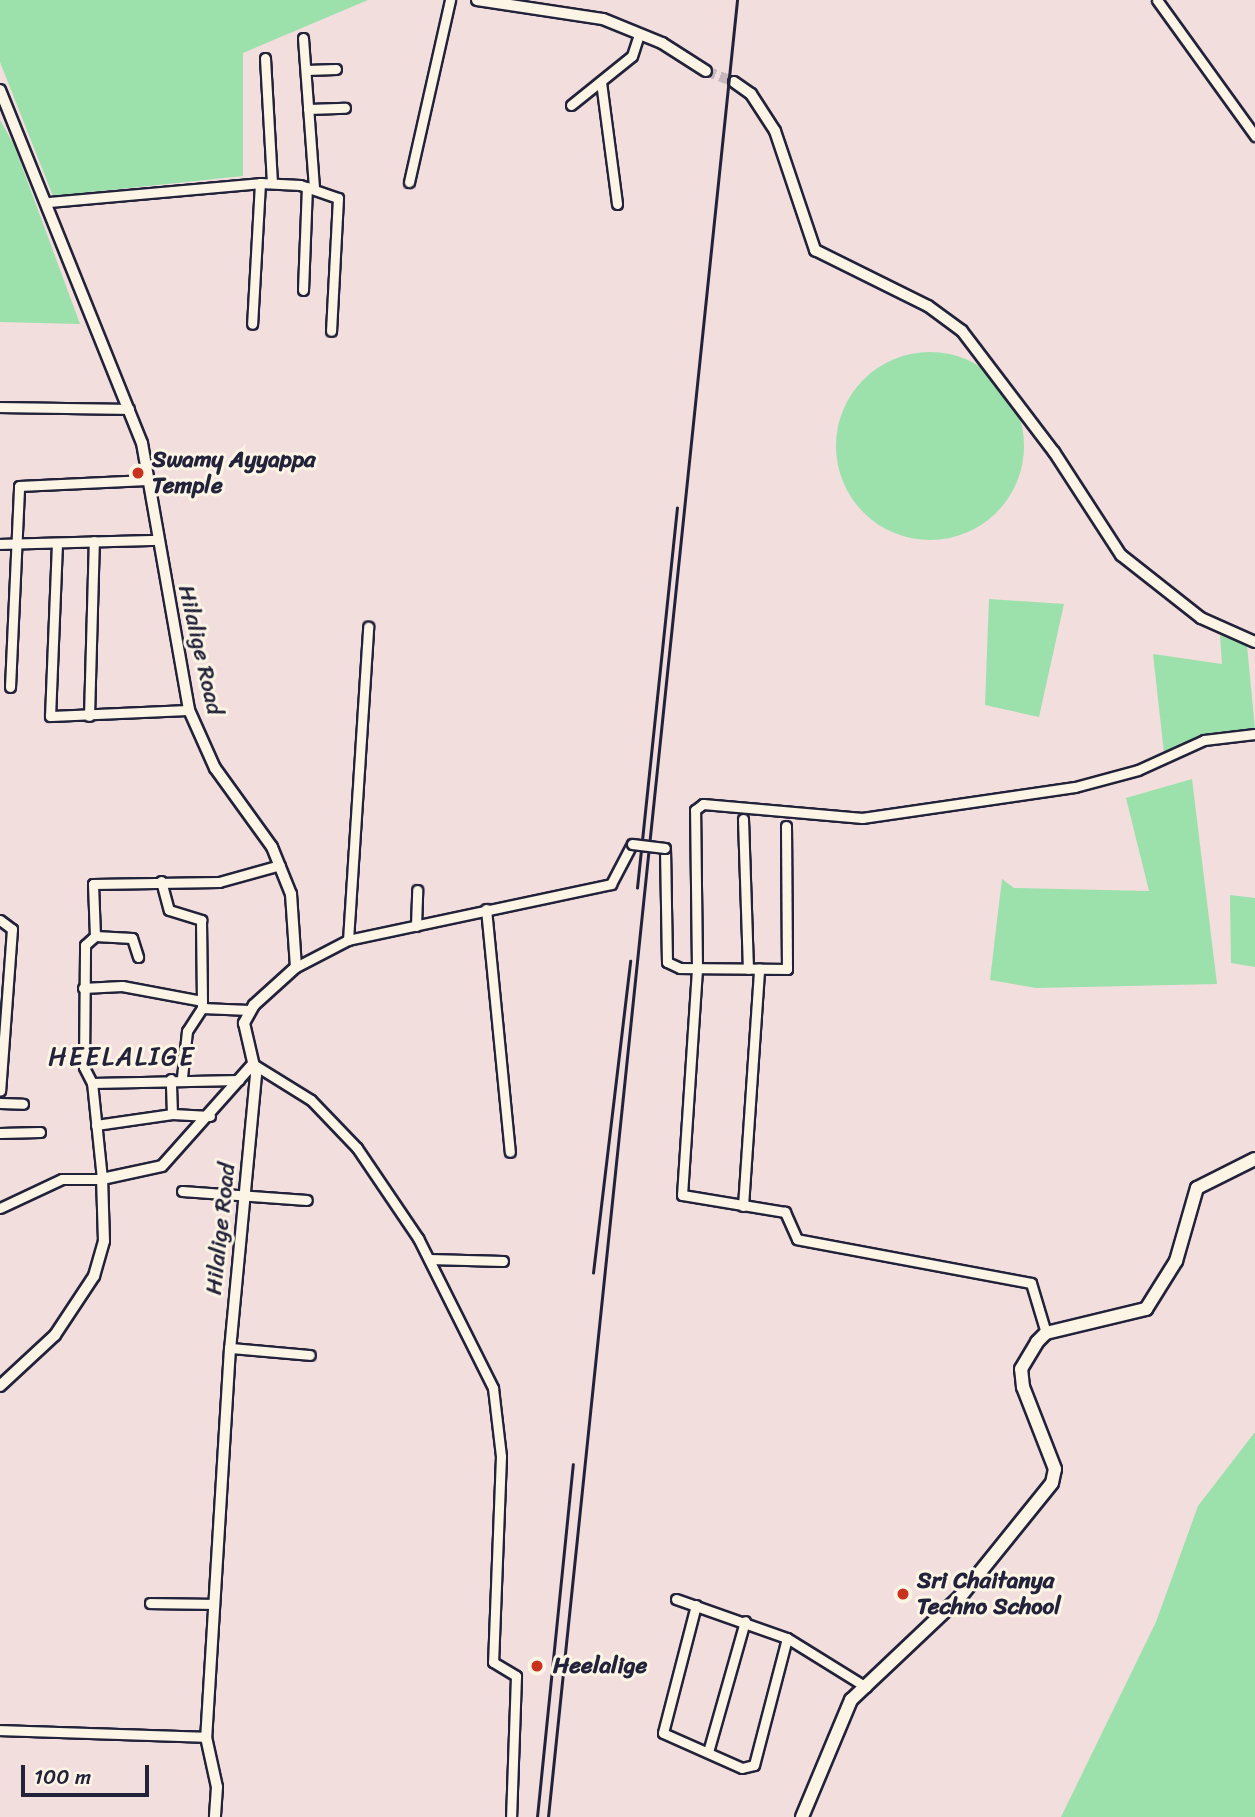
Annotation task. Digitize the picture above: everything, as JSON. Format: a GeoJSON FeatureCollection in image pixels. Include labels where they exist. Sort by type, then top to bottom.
{"type":"FeatureCollection","features":[{"type":"Feature","properties":{"kind":"main road"},"geometry":{"type":"LineString","coordinates":[[802,1817],[828,1746],[851,1700],[960,1597],[1052,1483],[1055,1469],[1021,1369],[1046,1333],[1146,1309],[1176,1261],[1197,1188],[1255,1159]]}},
{"type":"Feature","properties":{"kind":"street"},"geometry":{"type":"LineString","coordinates":[[409,181],[450,0]]}},
{"type":"Feature","properties":{"kind":"street"},"geometry":{"type":"LineString","coordinates":[[477,0],[603,19],[638,37],[662,43],[706,71]]}},
{"type":"Feature","properties":{"kind":"street"},"geometry":{"type":"LineString","coordinates":[[1157,0],[1255,136]]}},
{"type":"Feature","properties":{"kind":"street"},"geometry":{"type":"LineString","coordinates":[[571,105],[632,56],[638,37]]}},
{"type":"Feature","properties":{"kind":"street"},"geometry":{"type":"LineString","coordinates":[[303,38],[309,109],[311,188],[303,290]]}},
{"type":"Feature","properties":{"kind":"street"},"geometry":{"type":"LineString","coordinates":[[265,58],[272,182]]}},
{"type":"Feature","properties":{"kind":"street"},"geometry":{"type":"LineString","coordinates":[[306,70],[336,69]]}},
{"type":"Feature","properties":{"kind":"street"},"geometry":{"type":"LineString","coordinates":[[601,82],[617,204]]}},
{"type":"Feature","properties":{"kind":"street"},"geometry":{"type":"LineString","coordinates":[[734,82],[751,94],[775,131],[815,250],[928,306],[962,331],[1054,452],[1121,555],[1201,618],[1255,642]]}},
{"type":"Feature","properties":{"kind":"street","name":"Hilalige Road"},"geometry":{"type":"LineString","coordinates":[[0,90],[48,202],[74,284],[129,409],[147,480],[189,710],[215,768],[280,865],[291,894],[296,967]]}},
{"type":"Feature","properties":{"kind":"street"},"geometry":{"type":"LineString","coordinates":[[309,109],[345,108]]}},
{"type":"Feature","properties":{"kind":"street"},"geometry":{"type":"LineString","coordinates":[[48,202],[272,182],[311,188],[338,198],[331,331]]}},
{"type":"Feature","properties":{"kind":"street"},"geometry":{"type":"LineString","coordinates":[[252,324],[260,183]]}},
{"type":"Feature","properties":{"kind":"street"},"geometry":{"type":"LineString","coordinates":[[0,407],[129,409]]}},
{"type":"Feature","properties":{"kind":"street"},"geometry":{"type":"LineString","coordinates":[[10,687],[17,491],[24,483],[147,480]]}},
{"type":"Feature","properties":{"kind":"street"},"geometry":{"type":"LineString","coordinates":[[0,544],[156,540]]}},
{"type":"Feature","properties":{"kind":"street"},"geometry":{"type":"LineString","coordinates":[[89,716],[94,541]]}},
{"type":"Feature","properties":{"kind":"street"},"geometry":{"type":"LineString","coordinates":[[57,543],[49,713],[89,716],[189,710]]}},
{"type":"Feature","properties":{"kind":"street"},"geometry":{"type":"LineString","coordinates":[[348,940],[368,627]]}},
{"type":"Feature","properties":{"kind":"street"},"geometry":{"type":"LineString","coordinates":[[1046,1333],[1034,1284],[797,1239],[785,1212],[682,1195],[697,967],[699,805],[862,818],[1075,788],[1138,770],[1204,740],[1255,734]]}},
{"type":"Feature","properties":{"kind":"street"},"geometry":{"type":"LineString","coordinates":[[743,819],[748,969]]}},
{"type":"Feature","properties":{"kind":"street"},"geometry":{"type":"LineString","coordinates":[[83,988],[122,986],[202,1005],[249,1010],[309,955],[348,940],[611,884],[632,844],[664,848],[667,962],[697,967],[787,969],[786,826]]}},
{"type":"Feature","properties":{"kind":"street"},"geometry":{"type":"LineString","coordinates":[[0,1386],[55,1335],[94,1276],[104,1241],[102,1179],[92,1083],[84,1067],[85,946],[95,936],[93,884],[219,882],[280,865]]}},
{"type":"Feature","properties":{"kind":"street"},"geometry":{"type":"LineString","coordinates":[[161,881],[169,910],[201,920],[202,1005],[187,1031],[182,1077]]}},
{"type":"Feature","properties":{"kind":"street"},"geometry":{"type":"LineString","coordinates":[[416,926],[417,890]]}},
{"type":"Feature","properties":{"kind":"street"},"geometry":{"type":"LineString","coordinates":[[486,909],[510,1152]]}},
{"type":"Feature","properties":{"kind":"street"},"geometry":{"type":"LineString","coordinates":[[0,920],[12,929]]}},
{"type":"Feature","properties":{"kind":"street"},"geometry":{"type":"LineString","coordinates":[[0,928],[12,929]]}},
{"type":"Feature","properties":{"kind":"street"},"geometry":{"type":"LineString","coordinates":[[0,1091],[5,968],[12,929]]}},
{"type":"Feature","properties":{"kind":"street"},"geometry":{"type":"LineString","coordinates":[[95,936],[132,938],[138,957]]}},
{"type":"Feature","properties":{"kind":"street"},"geometry":{"type":"LineString","coordinates":[[743,1206],[759,969]]}},
{"type":"Feature","properties":{"kind":"street","name":"Hilalige Road"},"geometry":{"type":"LineString","coordinates":[[215,1817],[217,1787],[206,1737],[230,1348],[247,1191],[253,1064],[244,1023],[249,1010]]}},
{"type":"Feature","properties":{"kind":"street"},"geometry":{"type":"LineString","coordinates":[[0,1208],[62,1179],[102,1179],[162,1166],[210,1116],[253,1064],[311,1100],[357,1148],[429,1259],[478,1353],[499,1414],[493,1662],[516,1676],[511,1817]]}},
{"type":"Feature","properties":{"kind":"street"},"geometry":{"type":"LineString","coordinates":[[92,1083],[182,1077],[239,1080]]}},
{"type":"Feature","properties":{"kind":"street"},"geometry":{"type":"LineString","coordinates":[[171,1079],[172,1114]]}},
{"type":"Feature","properties":{"kind":"street"},"geometry":{"type":"LineString","coordinates":[[0,1103],[23,1104]]}},
{"type":"Feature","properties":{"kind":"street"},"geometry":{"type":"LineString","coordinates":[[96,1125],[172,1114],[210,1116]]}},
{"type":"Feature","properties":{"kind":"street"},"geometry":{"type":"LineString","coordinates":[[0,1133],[40,1132]]}},
{"type":"Feature","properties":{"kind":"street"},"geometry":{"type":"LineString","coordinates":[[182,1191],[247,1191],[307,1200]]}},
{"type":"Feature","properties":{"kind":"street"},"geometry":{"type":"LineString","coordinates":[[429,1259],[503,1261]]}},
{"type":"Feature","properties":{"kind":"street"},"geometry":{"type":"LineString","coordinates":[[230,1348],[310,1355]]}},
{"type":"Feature","properties":{"kind":"street"},"geometry":{"type":"LineString","coordinates":[[676,1599],[745,1621],[787,1638],[866,1687]]}},
{"type":"Feature","properties":{"kind":"street"},"geometry":{"type":"LineString","coordinates":[[150,1603],[214,1604]]}},
{"type":"Feature","properties":{"kind":"street"},"geometry":{"type":"LineString","coordinates":[[696,1605],[663,1732],[742,1768],[754,1765],[787,1638]]}},
{"type":"Feature","properties":{"kind":"street"},"geometry":{"type":"LineString","coordinates":[[708,1752],[745,1621]]}},
{"type":"Feature","properties":{"kind":"street"},"geometry":{"type":"LineString","coordinates":[[0,1730],[206,1737]]}},
{"type":"Feature","properties":{"kind":"green space"},"geometry":{"type":"Polygon","coordinates":[[[0,0],[368,0],[243,53],[243,176],[53,196],[0,62],[0,0]]]}},
{"type":"Feature","properties":{"kind":"green space"},"geometry":{"type":"Polygon","coordinates":[[[0,120],[14,145],[80,324],[0,322],[0,120]]]}},
{"type":"Feature","properties":{"kind":"green space"},"geometry":{"type":"Polygon","coordinates":[[[930,352],[966,359],[996,380],[1017,410],[1024,446],[1017,482],[996,512],[966,533],[930,540],[894,533],[864,512],[843,482],[836,446],[843,410],[864,380],[894,359],[930,352]]]}},
{"type":"Feature","properties":{"kind":"green space"},"geometry":{"type":"Polygon","coordinates":[[[989,599],[1064,604],[1039,717],[985,705],[989,599]]]}},
{"type":"Feature","properties":{"kind":"green space"},"geometry":{"type":"Polygon","coordinates":[[[1220,635],[1247,646],[1255,729],[1204,735],[1164,753],[1153,654],[1222,664],[1220,635]]]}},
{"type":"Feature","properties":{"kind":"green space"},"geometry":{"type":"Polygon","coordinates":[[[1192,779],[1217,984],[1036,988],[990,980],[1002,879],[1014,888],[1149,891],[1126,798],[1192,779]]]}},
{"type":"Feature","properties":{"kind":"green space"},"geometry":{"type":"Polygon","coordinates":[[[1230,895],[1255,898],[1255,967],[1231,963],[1230,895]]]}},
{"type":"Feature","properties":{"kind":"green space"},"geometry":{"type":"Polygon","coordinates":[[[1255,1432],[1255,1817],[1061,1817],[1156,1622],[1198,1506],[1255,1432]]]}},
{"type":"Feature","properties":{"kind":"tunnel"},"geometry":{"type":"LineString","coordinates":[[706,71],[734,82]]}},
{"type":"Feature","properties":{"kind":"railway"},"geometry":{"type":"LineString","coordinates":[[548,1817],[737,0]]}},
{"type":"Feature","properties":{"kind":"railway"},"geometry":{"type":"LineString","coordinates":[[637,888],[677,508]]}},
{"type":"Feature","properties":{"kind":"railway"},"geometry":{"type":"LineString","coordinates":[[593,1273],[630,961]]}},
{"type":"Feature","properties":{"kind":"railway"},"geometry":{"type":"LineString","coordinates":[[537,1817],[573,1465]]}},
{"type":"Feature","properties":{"kind":"place","name":"Swamy Ayyappa Temple"},"geometry":{"type":"Point","coordinates":[138,473]}},
{"type":"Feature","properties":{"kind":"place","name":"Sri Chaitanya Techno School"},"geometry":{"type":"Point","coordinates":[903,1594]}},
{"type":"Feature","properties":{"kind":"place","name":"Heelalige"},"geometry":{"type":"Point","coordinates":[537,1666]}},
{"type":"Feature","properties":{"kind":"district","name":"HEELALIGE"},"geometry":{"type":"Point","coordinates":[122,1057]}}]}
